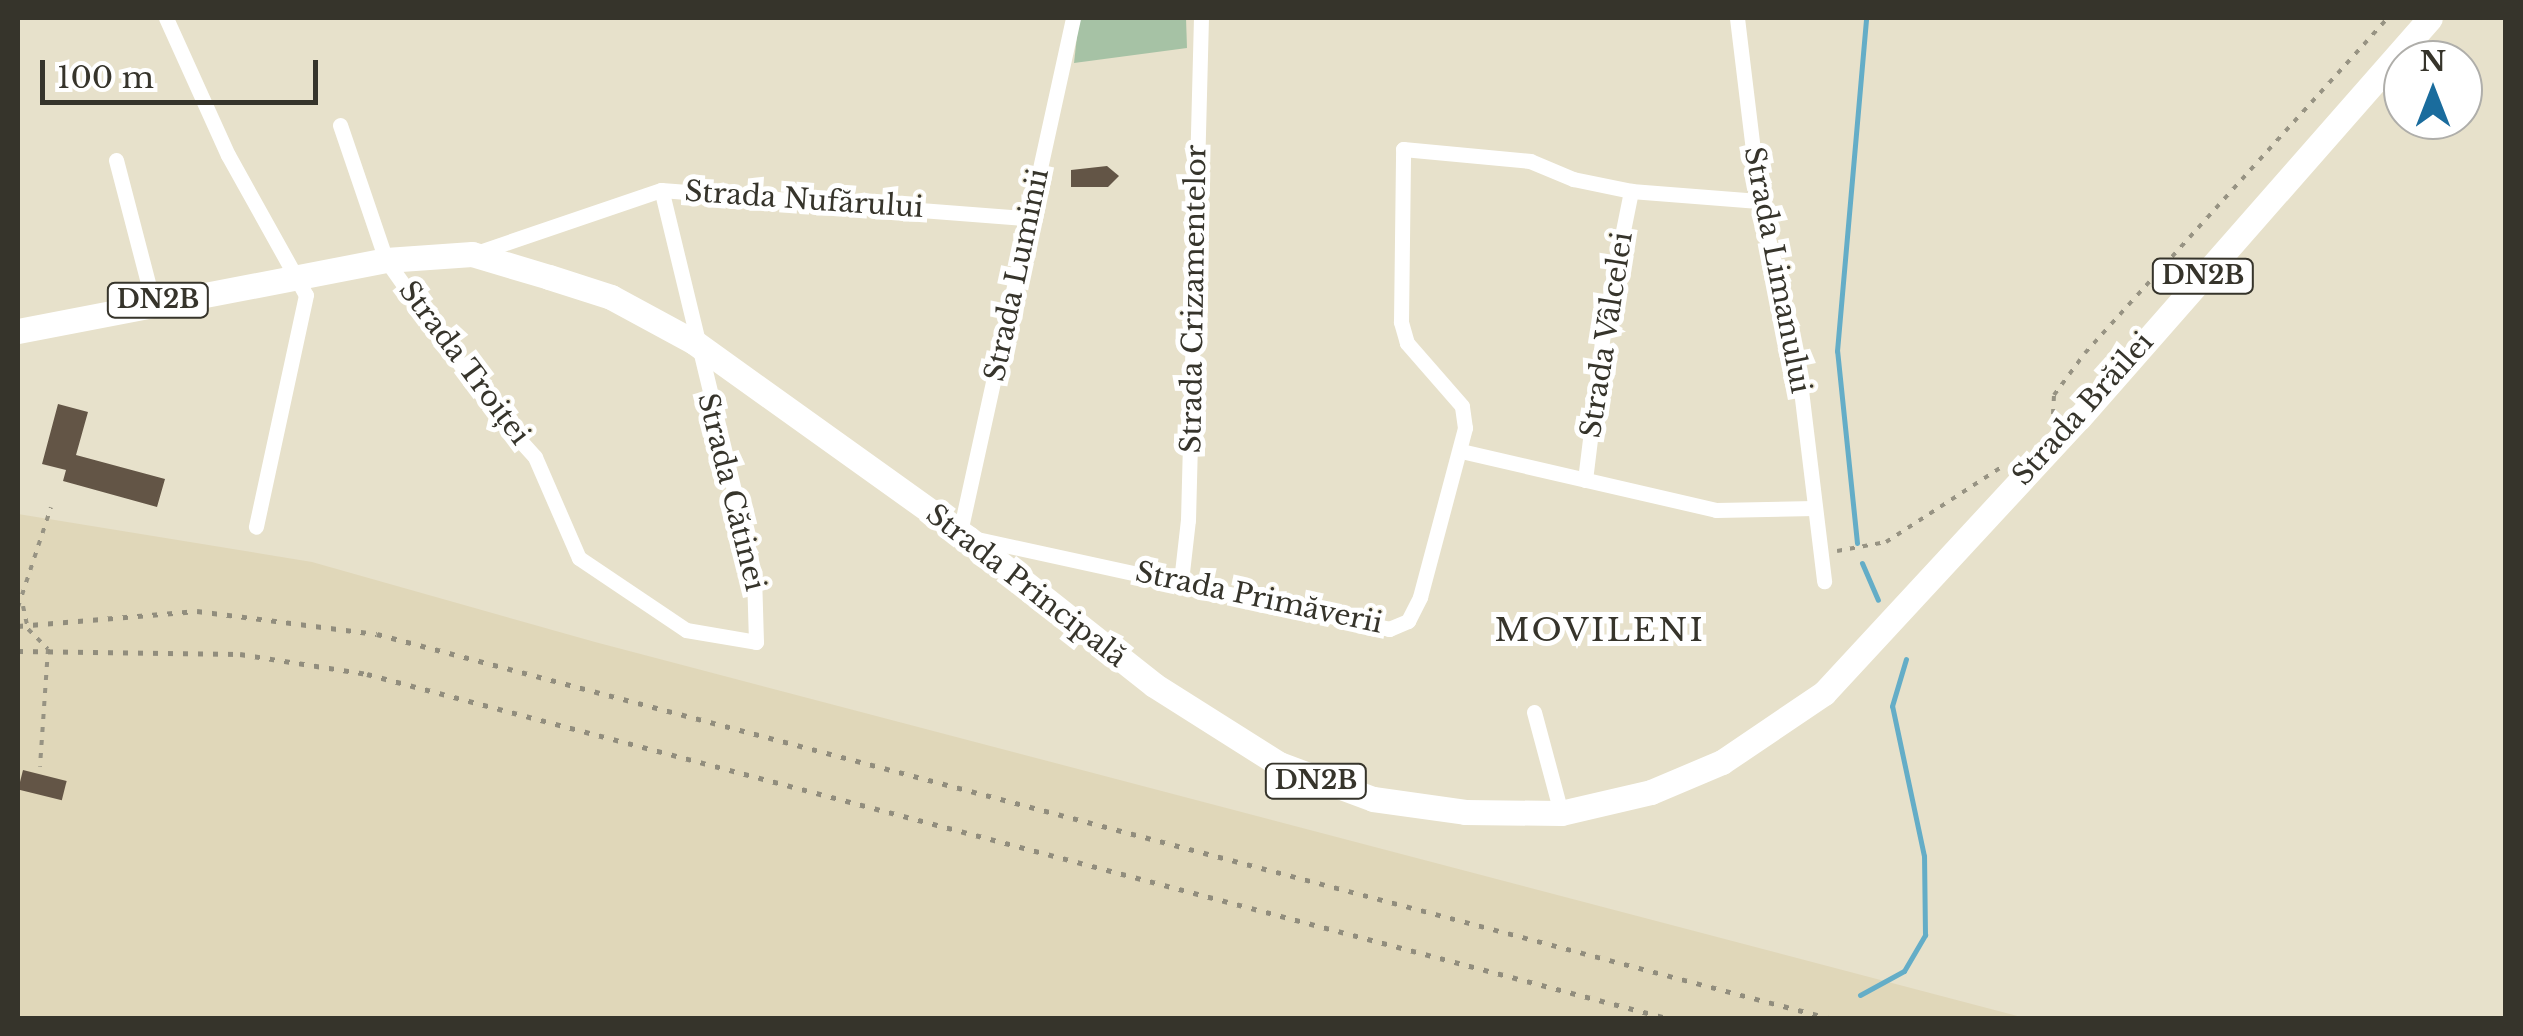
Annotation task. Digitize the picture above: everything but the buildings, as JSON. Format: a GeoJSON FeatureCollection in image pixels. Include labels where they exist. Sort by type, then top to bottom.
{"type":"FeatureCollection","features":[{"type":"Feature","properties":{"kind":"highway","name":"Strada Brăilei"},"geometry":{"type":"LineString","coordinates":[[1971,530],[2079,418],[2430,18]]}},
{"type":"Feature","properties":{"kind":"highway","name":"Strada Principală"},"geometry":{"type":"LineString","coordinates":[[18,331],[299,273],[386,260],[472,254],[611,297],[694,342],[964,535],[1154,686],[1279,764],[1373,799],[1464,812],[1562,814],[1650,792],[1772,734],[1824,694],[1971,530]]}},
{"type":"Feature","properties":{"kind":"street"},"geometry":{"type":"LineString","coordinates":[[166,18],[228,155],[299,273],[305,317],[256,527]]}},
{"type":"Feature","properties":{"kind":"street","name":"Strada Luminii"},"geometry":{"type":"LineString","coordinates":[[964,535],[1027,218],[1073,18]]}},
{"type":"Feature","properties":{"kind":"street","name":"Strada Crizamentelor"},"geometry":{"type":"LineString","coordinates":[[1181,580],[1188,520],[1201,18]]}},
{"type":"Feature","properties":{"kind":"street","name":"Strada Limanului"},"geometry":{"type":"LineString","coordinates":[[1737,18],[1759,201],[1797,357],[1814,508],[1824,548],[1824,580]]}},
{"type":"Feature","properties":{"kind":"street","name":"Strada Troiței"},"geometry":{"type":"LineString","coordinates":[[340,125],[386,260],[490,407],[536,457],[578,558],[686,630],[756,642]]}},
{"type":"Feature","properties":{"kind":"street","name":"Strada Primăverii"},"geometry":{"type":"LineString","coordinates":[[964,535],[1389,629],[1408,621],[1462,451],[1462,406],[1407,343],[1401,322],[1403,149],[1530,161],[1573,180],[1631,190],[1759,201]]}},
{"type":"Feature","properties":{"kind":"street"},"geometry":{"type":"LineString","coordinates":[[116,160],[153,302]]}},
{"type":"Feature","properties":{"kind":"street","name":"Strada Nufărului"},"geometry":{"type":"LineString","coordinates":[[472,254],[661,190],[1027,218]]}},
{"type":"Feature","properties":{"kind":"street","name":"Strada Cătinei"},"geometry":{"type":"LineString","coordinates":[[661,190],[694,342],[754,574],[756,642]]}},
{"type":"Feature","properties":{"kind":"street","name":"Strada Vâlcelei"},"geometry":{"type":"LineString","coordinates":[[1585,480],[1604,325],[1631,190]]}},
{"type":"Feature","properties":{"kind":"street"},"geometry":{"type":"LineString","coordinates":[[1462,451],[1716,510],[1814,508]]}},
{"type":"Feature","properties":{"kind":"street"},"geometry":{"type":"LineString","coordinates":[[1534,712],[1562,814]]}},
{"type":"Feature","properties":{"kind":"path"},"geometry":{"type":"LineString","coordinates":[[2053,414],[2054,395],[2085,353],[2388,18]]}},
{"type":"Feature","properties":{"kind":"path"},"geometry":{"type":"LineString","coordinates":[[1824,548],[1854,552],[1886,542],[2010,461]]}},
{"type":"Feature","properties":{"kind":"path"},"geometry":{"type":"LineString","coordinates":[[40,768],[48,649],[28,630],[20,607],[51,507]]}},
{"type":"Feature","properties":{"kind":"shaded area"},"geometry":{"type":"Polygon","coordinates":[[[18,514],[312,562],[595,642],[2025,1018],[18,1018],[18,514]]]}},
{"type":"Feature","properties":{"kind":"green space"},"geometry":{"type":"Polygon","coordinates":[[[1079,18],[1186,18],[1187,48],[1074,63],[1079,18]]]}},
{"type":"Feature","properties":{"kind":"waterway"},"geometry":{"type":"LineString","coordinates":[[1857,543],[1837,351],[1866,18]]}},
{"type":"Feature","properties":{"kind":"waterway"},"geometry":{"type":"LineString","coordinates":[[1862,563],[1878,600]]}},
{"type":"Feature","properties":{"kind":"waterway"},"geometry":{"type":"LineString","coordinates":[[1860,995],[1904,971],[1925,935],[1924,856],[1892,706],[1906,659]]}},
{"type":"Feature","properties":{"kind":"railway"},"geometry":{"type":"LineString","coordinates":[[18,626],[197,611],[377,634],[1828,1018]]}},
{"type":"Feature","properties":{"kind":"railway"},"geometry":{"type":"LineString","coordinates":[[18,651],[240,654],[367,674],[1666,1018]]}},
{"type":"Feature","properties":{"kind":"district","name":"MOVILENI"},"geometry":{"type":"Point","coordinates":[1600,630]}}]}
